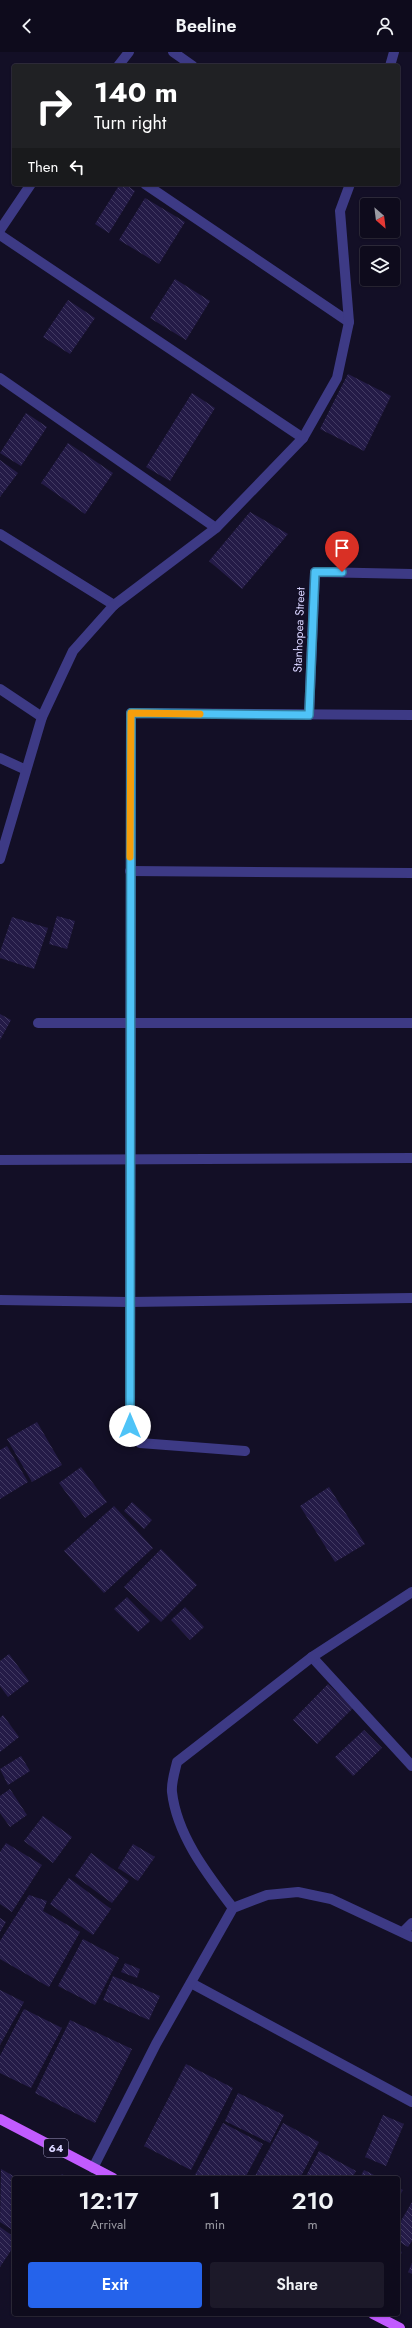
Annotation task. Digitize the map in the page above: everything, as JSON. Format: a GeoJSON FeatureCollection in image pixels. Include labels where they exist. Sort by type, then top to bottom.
{"type":"FeatureCollection","features":[{"type":"Feature","properties":{"kind":"main road","name":"64"},"geometry":{"type":"LineString","coordinates":[[0,2119],[109,2176]]}},
{"type":"Feature","properties":{"kind":"main road"},"geometry":{"type":"LineString","coordinates":[[377,2316],[400,2328]]}},
{"type":"Feature","properties":{"kind":"street"},"geometry":{"type":"LineString","coordinates":[[120,64],[129,52]]}},
{"type":"Feature","properties":{"kind":"street"},"geometry":{"type":"LineString","coordinates":[[173,52],[190,64]]}},
{"type":"Feature","properties":{"kind":"street"},"geometry":{"type":"LineString","coordinates":[[391,64],[394,52]]}},
{"type":"Feature","properties":{"kind":"street"},"geometry":{"type":"LineString","coordinates":[[0,230],[30,186]]}},
{"type":"Feature","properties":{"kind":"street"},"geometry":{"type":"LineString","coordinates":[[148,186],[349,322]]}},
{"type":"Feature","properties":{"kind":"street"},"geometry":{"type":"LineString","coordinates":[[0,859],[42,717],[73,651],[114,605],[216,528],[303,438],[337,378],[349,322],[340,211],[349,186]]}},
{"type":"Feature","properties":{"kind":"street"},"geometry":{"type":"LineString","coordinates":[[0,235],[303,438]]}},
{"type":"Feature","properties":{"kind":"street"},"geometry":{"type":"LineString","coordinates":[[0,378],[216,528]]}},
{"type":"Feature","properties":{"kind":"street"},"geometry":{"type":"LineString","coordinates":[[0,534],[114,605]]}},
{"type":"Feature","properties":{"kind":"street","name":"Stanhopea Street"},"geometry":{"type":"LineString","coordinates":[[309,715],[315,572],[412,574]]}},
{"type":"Feature","properties":{"kind":"street"},"geometry":{"type":"LineString","coordinates":[[0,689],[42,717]]}},
{"type":"Feature","properties":{"kind":"street"},"geometry":{"type":"LineString","coordinates":[[245,1451],[140,1444],[130,1426],[129,1160],[131,713],[412,715]]}},
{"type":"Feature","properties":{"kind":"street"},"geometry":{"type":"LineString","coordinates":[[0,758],[26,770]]}},
{"type":"Feature","properties":{"kind":"street"},"geometry":{"type":"LineString","coordinates":[[130,870],[412,872]]}},
{"type":"Feature","properties":{"kind":"street"},"geometry":{"type":"LineString","coordinates":[[38,1023],[412,1023]]}},
{"type":"Feature","properties":{"kind":"street"},"geometry":{"type":"LineString","coordinates":[[0,1160],[412,1158]]}},
{"type":"Feature","properties":{"kind":"street"},"geometry":{"type":"LineString","coordinates":[[0,1300],[129,1302],[412,1298]]}},
{"type":"Feature","properties":{"kind":"street"},"geometry":{"type":"LineString","coordinates":[[233,1908],[200,1865],[180,1822],[172,1792],[177,1762],[312,1657],[412,1592]]}},
{"type":"Feature","properties":{"kind":"street"},"geometry":{"type":"LineString","coordinates":[[312,1657],[412,1766]]}},
{"type":"Feature","properties":{"kind":"street"},"geometry":{"type":"LineString","coordinates":[[93,2168],[156,2044],[233,1908],[267,1895],[298,1892],[331,1899],[408,1934],[412,1924]]}},
{"type":"Feature","properties":{"kind":"street"},"geometry":{"type":"LineString","coordinates":[[191,1983],[412,2102]]}},
{"type":"Feature","properties":{"kind":"building"},"geometry":{"type":"Polygon","coordinates":[[[119,186],[128,186],[135,191],[109,233],[95,224],[119,186]]]}},
{"type":"Feature","properties":{"kind":"building"},"geometry":{"type":"Polygon","coordinates":[[[145,198],[185,222],[159,264],[119,240],[145,198]]]}},
{"type":"Feature","properties":{"kind":"building"},"geometry":{"type":"Polygon","coordinates":[[[175,279],[210,301],[186,340],[150,318],[175,279]]]}},
{"type":"Feature","properties":{"kind":"building"},"geometry":{"type":"Polygon","coordinates":[[[68,300],[95,318],[70,354],[43,337],[68,300]]]}},
{"type":"Feature","properties":{"kind":"building"},"geometry":{"type":"Polygon","coordinates":[[[348,374],[391,396],[364,451],[320,429],[348,374]]]}},
{"type":"Feature","properties":{"kind":"building"},"geometry":{"type":"Polygon","coordinates":[[[192,393],[215,408],[170,481],[146,467],[192,393]]]}},
{"type":"Feature","properties":{"kind":"building"},"geometry":{"type":"Polygon","coordinates":[[[26,413],[47,427],[21,466],[0,453],[26,413]]]}},
{"type":"Feature","properties":{"kind":"building"},"geometry":{"type":"Polygon","coordinates":[[[68,443],[113,473],[85,514],[41,483],[68,443]]]}},
{"type":"Feature","properties":{"kind":"building"},"geometry":{"type":"Polygon","coordinates":[[[0,460],[18,473],[0,497],[0,460]]]}},
{"type":"Feature","properties":{"kind":"building"},"geometry":{"type":"Polygon","coordinates":[[[250,512],[288,534],[242,589],[209,561],[250,512]]]}},
{"type":"Feature","properties":{"kind":"building"},"geometry":{"type":"Polygon","coordinates":[[[57,916],[75,921],[67,949],[49,944],[57,916]]]}},
{"type":"Feature","properties":{"kind":"building"},"geometry":{"type":"Polygon","coordinates":[[[12,917],[48,928],[34,969],[0,958],[0,952],[12,917]]]}},
{"type":"Feature","properties":{"kind":"building"},"geometry":{"type":"Polygon","coordinates":[[[0,1014],[11,1020],[0,1040],[0,1014]]]}},
{"type":"Feature","properties":{"kind":"building"},"geometry":{"type":"Polygon","coordinates":[[[37,1422],[62,1465],[32,1482],[7,1439],[37,1422]]]}},
{"type":"Feature","properties":{"kind":"building"},"geometry":{"type":"Polygon","coordinates":[[[7,1446],[28,1482],[0,1499],[0,1450],[7,1446]]]}},
{"type":"Feature","properties":{"kind":"building"},"geometry":{"type":"Polygon","coordinates":[[[81,1467],[107,1502],[85,1518],[59,1483],[81,1467]]]}},
{"type":"Feature","properties":{"kind":"building"},"geometry":{"type":"Polygon","coordinates":[[[329,1487],[365,1544],[335,1562],[300,1506],[329,1487]]]}},
{"type":"Feature","properties":{"kind":"building"},"geometry":{"type":"Polygon","coordinates":[[[132,1502],[152,1520],[144,1529],[124,1511],[132,1502]]]}},
{"type":"Feature","properties":{"kind":"building"},"geometry":{"type":"Polygon","coordinates":[[[114,1506],[153,1548],[104,1593],[64,1551],[114,1506]]]}},
{"type":"Feature","properties":{"kind":"building"},"geometry":{"type":"Polygon","coordinates":[[[161,1549],[197,1585],[161,1622],[124,1587],[161,1549]]]}},
{"type":"Feature","properties":{"kind":"building"},"geometry":{"type":"Polygon","coordinates":[[[127,1597],[150,1621],[138,1632],[114,1609],[127,1597]]]}},
{"type":"Feature","properties":{"kind":"building"},"geometry":{"type":"Polygon","coordinates":[[[185,1607],[204,1627],[190,1640],[171,1620],[185,1607]]]}},
{"type":"Feature","properties":{"kind":"building"},"geometry":{"type":"Polygon","coordinates":[[[9,1654],[29,1681],[8,1697],[0,1686],[0,1661],[9,1654]]]}},
{"type":"Feature","properties":{"kind":"building"},"geometry":{"type":"Polygon","coordinates":[[[328,1684],[353,1708],[317,1744],[293,1720],[328,1684]]]}},
{"type":"Feature","properties":{"kind":"building"},"geometry":{"type":"Polygon","coordinates":[[[3,1715],[19,1737],[0,1752],[0,1718],[3,1715]]]}},
{"type":"Feature","properties":{"kind":"building"},"geometry":{"type":"Polygon","coordinates":[[[364,1730],[382,1748],[353,1776],[335,1757],[364,1730]]]}},
{"type":"Feature","properties":{"kind":"building"},"geometry":{"type":"Polygon","coordinates":[[[21,1756],[30,1771],[8,1785],[0,1769],[21,1756]]]}},
{"type":"Feature","properties":{"kind":"building"},"geometry":{"type":"Polygon","coordinates":[[[10,1789],[27,1815],[10,1827],[0,1813],[0,1796],[10,1789]]]}},
{"type":"Feature","properties":{"kind":"building"},"geometry":{"type":"Polygon","coordinates":[[[43,1816],[72,1837],[53,1863],[24,1841],[43,1816]]]}},
{"type":"Feature","properties":{"kind":"building"},"geometry":{"type":"Polygon","coordinates":[[[6,1843],[42,1865],[12,1912],[0,1904],[0,1852],[6,1843]]]}},
{"type":"Feature","properties":{"kind":"building"},"geometry":{"type":"Polygon","coordinates":[[[133,1844],[155,1857],[138,1881],[118,1868],[133,1844]]]}},
{"type":"Feature","properties":{"kind":"building"},"geometry":{"type":"Polygon","coordinates":[[[91,1853],[129,1881],[112,1903],[75,1876],[91,1853]]]}},
{"type":"Feature","properties":{"kind":"building"},"geometry":{"type":"Polygon","coordinates":[[[69,1878],[111,1909],[93,1935],[50,1904],[69,1878]]]}},
{"type":"Feature","properties":{"kind":"building"},"geometry":{"type":"Polygon","coordinates":[[[29,1895],[47,1901],[43,1911],[80,1932],[49,1987],[0,1959],[0,1941],[29,1895]]]}},
{"type":"Feature","properties":{"kind":"building"},"geometry":{"type":"Polygon","coordinates":[[[0,1918],[6,1922],[0,1932],[0,1918]]]}},
{"type":"Feature","properties":{"kind":"building"},"geometry":{"type":"Polygon","coordinates":[[[83,1939],[119,1958],[95,2005],[58,1986],[83,1939]]]}},
{"type":"Feature","properties":{"kind":"building"},"geometry":{"type":"Polygon","coordinates":[[[125,1963],[140,1969],[137,1978],[121,1972],[125,1963]]]}},
{"type":"Feature","properties":{"kind":"building"},"geometry":{"type":"Polygon","coordinates":[[[113,1976],[160,1996],[149,2020],[103,2000],[113,1976]]]}},
{"type":"Feature","properties":{"kind":"building"},"geometry":{"type":"Polygon","coordinates":[[[0,1990],[24,2002],[0,2045],[0,1990]]]}},
{"type":"Feature","properties":{"kind":"building"},"geometry":{"type":"Polygon","coordinates":[[[24,2009],[62,2028],[31,2088],[0,2073],[0,2056],[24,2009]]]}},
{"type":"Feature","properties":{"kind":"building"},"geometry":{"type":"Polygon","coordinates":[[[70,2020],[132,2049],[95,2123],[35,2093],[70,2020]]]}},
{"type":"Feature","properties":{"kind":"building"},"geometry":{"type":"Polygon","coordinates":[[[186,2064],[233,2088],[191,2170],[144,2146],[186,2064]]]}},
{"type":"Feature","properties":{"kind":"building"},"geometry":{"type":"Polygon","coordinates":[[[238,2093],[284,2115],[270,2143],[225,2121],[238,2093]]]}},
{"type":"Feature","properties":{"kind":"building"},"geometry":{"type":"Polygon","coordinates":[[[383,2115],[404,2124],[386,2166],[365,2157],[383,2115]]]}},
{"type":"Feature","properties":{"kind":"building"},"geometry":{"type":"Polygon","coordinates":[[[223,2123],[263,2144],[246,2176],[195,2175],[223,2123]]]}},
{"type":"Feature","properties":{"kind":"building"},"geometry":{"type":"Polygon","coordinates":[[[283,2123],[319,2142],[301,2176],[255,2176],[283,2123]]]}},
{"type":"Feature","properties":{"kind":"building"},"geometry":{"type":"Polygon","coordinates":[[[319,2151],[356,2171],[353,2176],[306,2176],[319,2151]]]}},
{"type":"Feature","properties":{"kind":"building"},"geometry":{"type":"Polygon","coordinates":[[[1,2169],[13,2176],[12,2176],[12,2230],[0,2222],[1,2169]]]}},
{"type":"Feature","properties":{"kind":"building"},"geometry":{"type":"Polygon","coordinates":[[[364,2170],[376,2176],[361,2176],[364,2170]]]}},
{"type":"Feature","properties":{"kind":"building"},"geometry":{"type":"Polygon","coordinates":[[[400,2188],[403,2190],[400,2195],[400,2188]]]}},
{"type":"Feature","properties":{"kind":"building"},"geometry":{"type":"Polygon","coordinates":[[[412,2202],[412,2241],[408,2247],[400,2242],[400,2223],[412,2202]]]}},
{"type":"Feature","properties":{"kind":"building"},"geometry":{"type":"Polygon","coordinates":[[[0,2227],[12,2236],[12,2249],[0,2267],[0,2227]]]}},
{"type":"Feature","properties":{"kind":"building"},"geometry":{"type":"Polygon","coordinates":[[[412,2263],[412,2274],[408,2272],[412,2263]]]}},
{"type":"Feature","properties":{"kind":"slow traffic"},"geometry":{"type":"LineString","coordinates":[[130,857],[131,713],[200,714]]}},
{"type":"Feature","properties":{"kind":"route"},"geometry":{"type":"LineString","coordinates":[[130,1426],[131,713],[309,715],[315,572],[342,572]]}}]}
